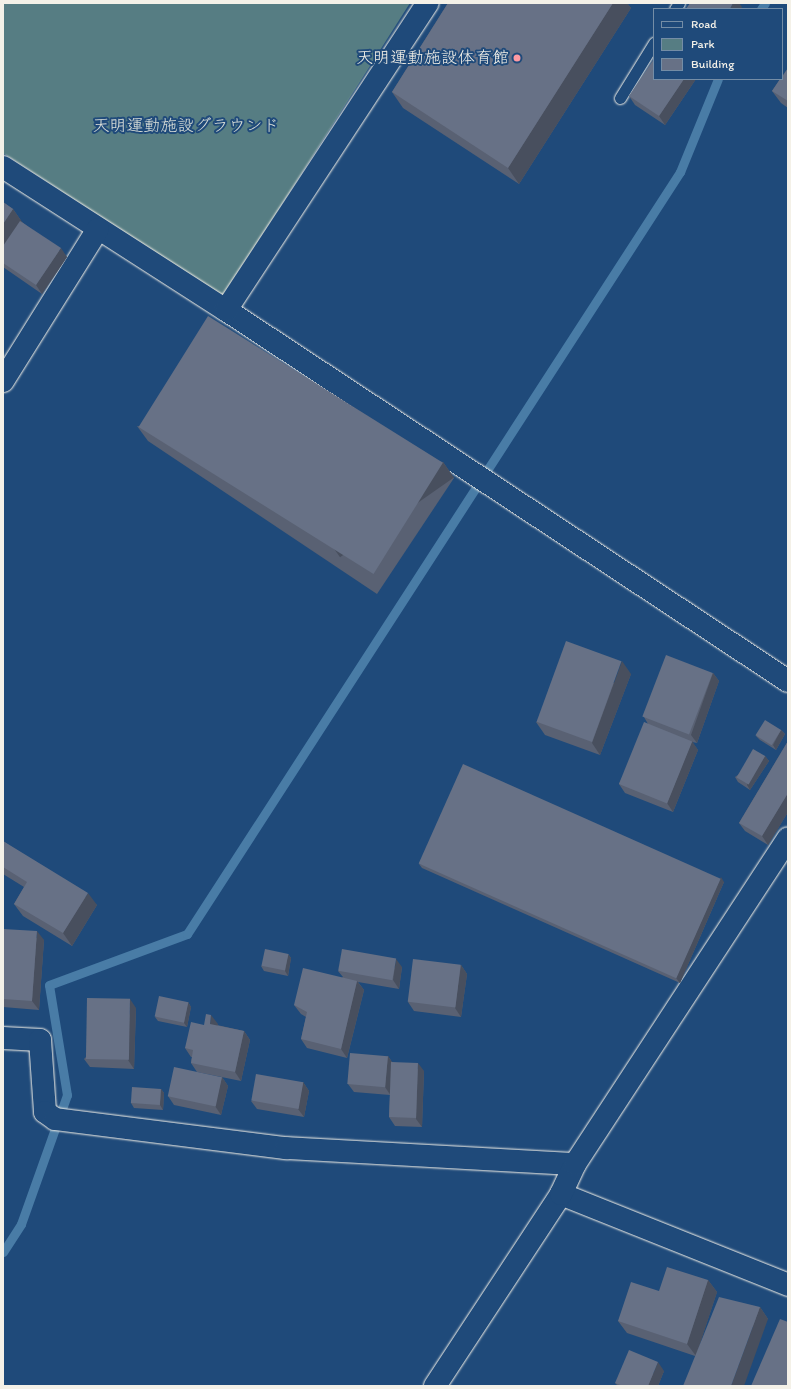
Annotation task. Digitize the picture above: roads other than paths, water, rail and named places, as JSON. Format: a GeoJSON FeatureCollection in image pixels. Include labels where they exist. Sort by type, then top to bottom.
{"type":"FeatureCollection","features":[{"type":"Feature","properties":{"kind":"street"},"geometry":{"type":"LineString","coordinates":[[226,310],[428,3]]}},
{"type":"Feature","properties":{"kind":"street"},"geometry":{"type":"LineString","coordinates":[[3,167],[226,310],[788,681]]}},
{"type":"Feature","properties":{"kind":"street"},"geometry":{"type":"LineString","coordinates":[[3,380],[98,229]]}},
{"type":"Feature","properties":{"kind":"street"},"geometry":{"type":"LineString","coordinates":[[436,1386],[561,1194],[575,1164],[788,838]]}},
{"type":"Feature","properties":{"kind":"street"},"geometry":{"type":"LineString","coordinates":[[3,1038],[40,1040],[45,1112],[55,1119],[286,1148],[575,1164]]}},
{"type":"Feature","properties":{"kind":"street"},"geometry":{"type":"LineString","coordinates":[[561,1194],[788,1285]]}},
{"type":"Feature","properties":{"kind":"lane"},"geometry":{"type":"LineString","coordinates":[[620,98],[653,45]]}},
{"type":"Feature","properties":{"kind":"waterway"},"geometry":{"type":"LineString","coordinates":[[762,8],[765,3]]}},
{"type":"Feature","properties":{"kind":"waterway"},"geometry":{"type":"LineString","coordinates":[[3,1252],[21,1224],[67,1095],[49,985],[187,934],[680,172],[718,80]]}},
{"type":"Feature","properties":{"kind":"place","name":"天明運動施設体育館"},"geometry":{"type":"Point","coordinates":[517,58]}},
{"type":"Feature","properties":{"kind":"park label","name":"天明運動施設グラウンド"},"geometry":{"type":"Point","coordinates":[186,126]}}]}
